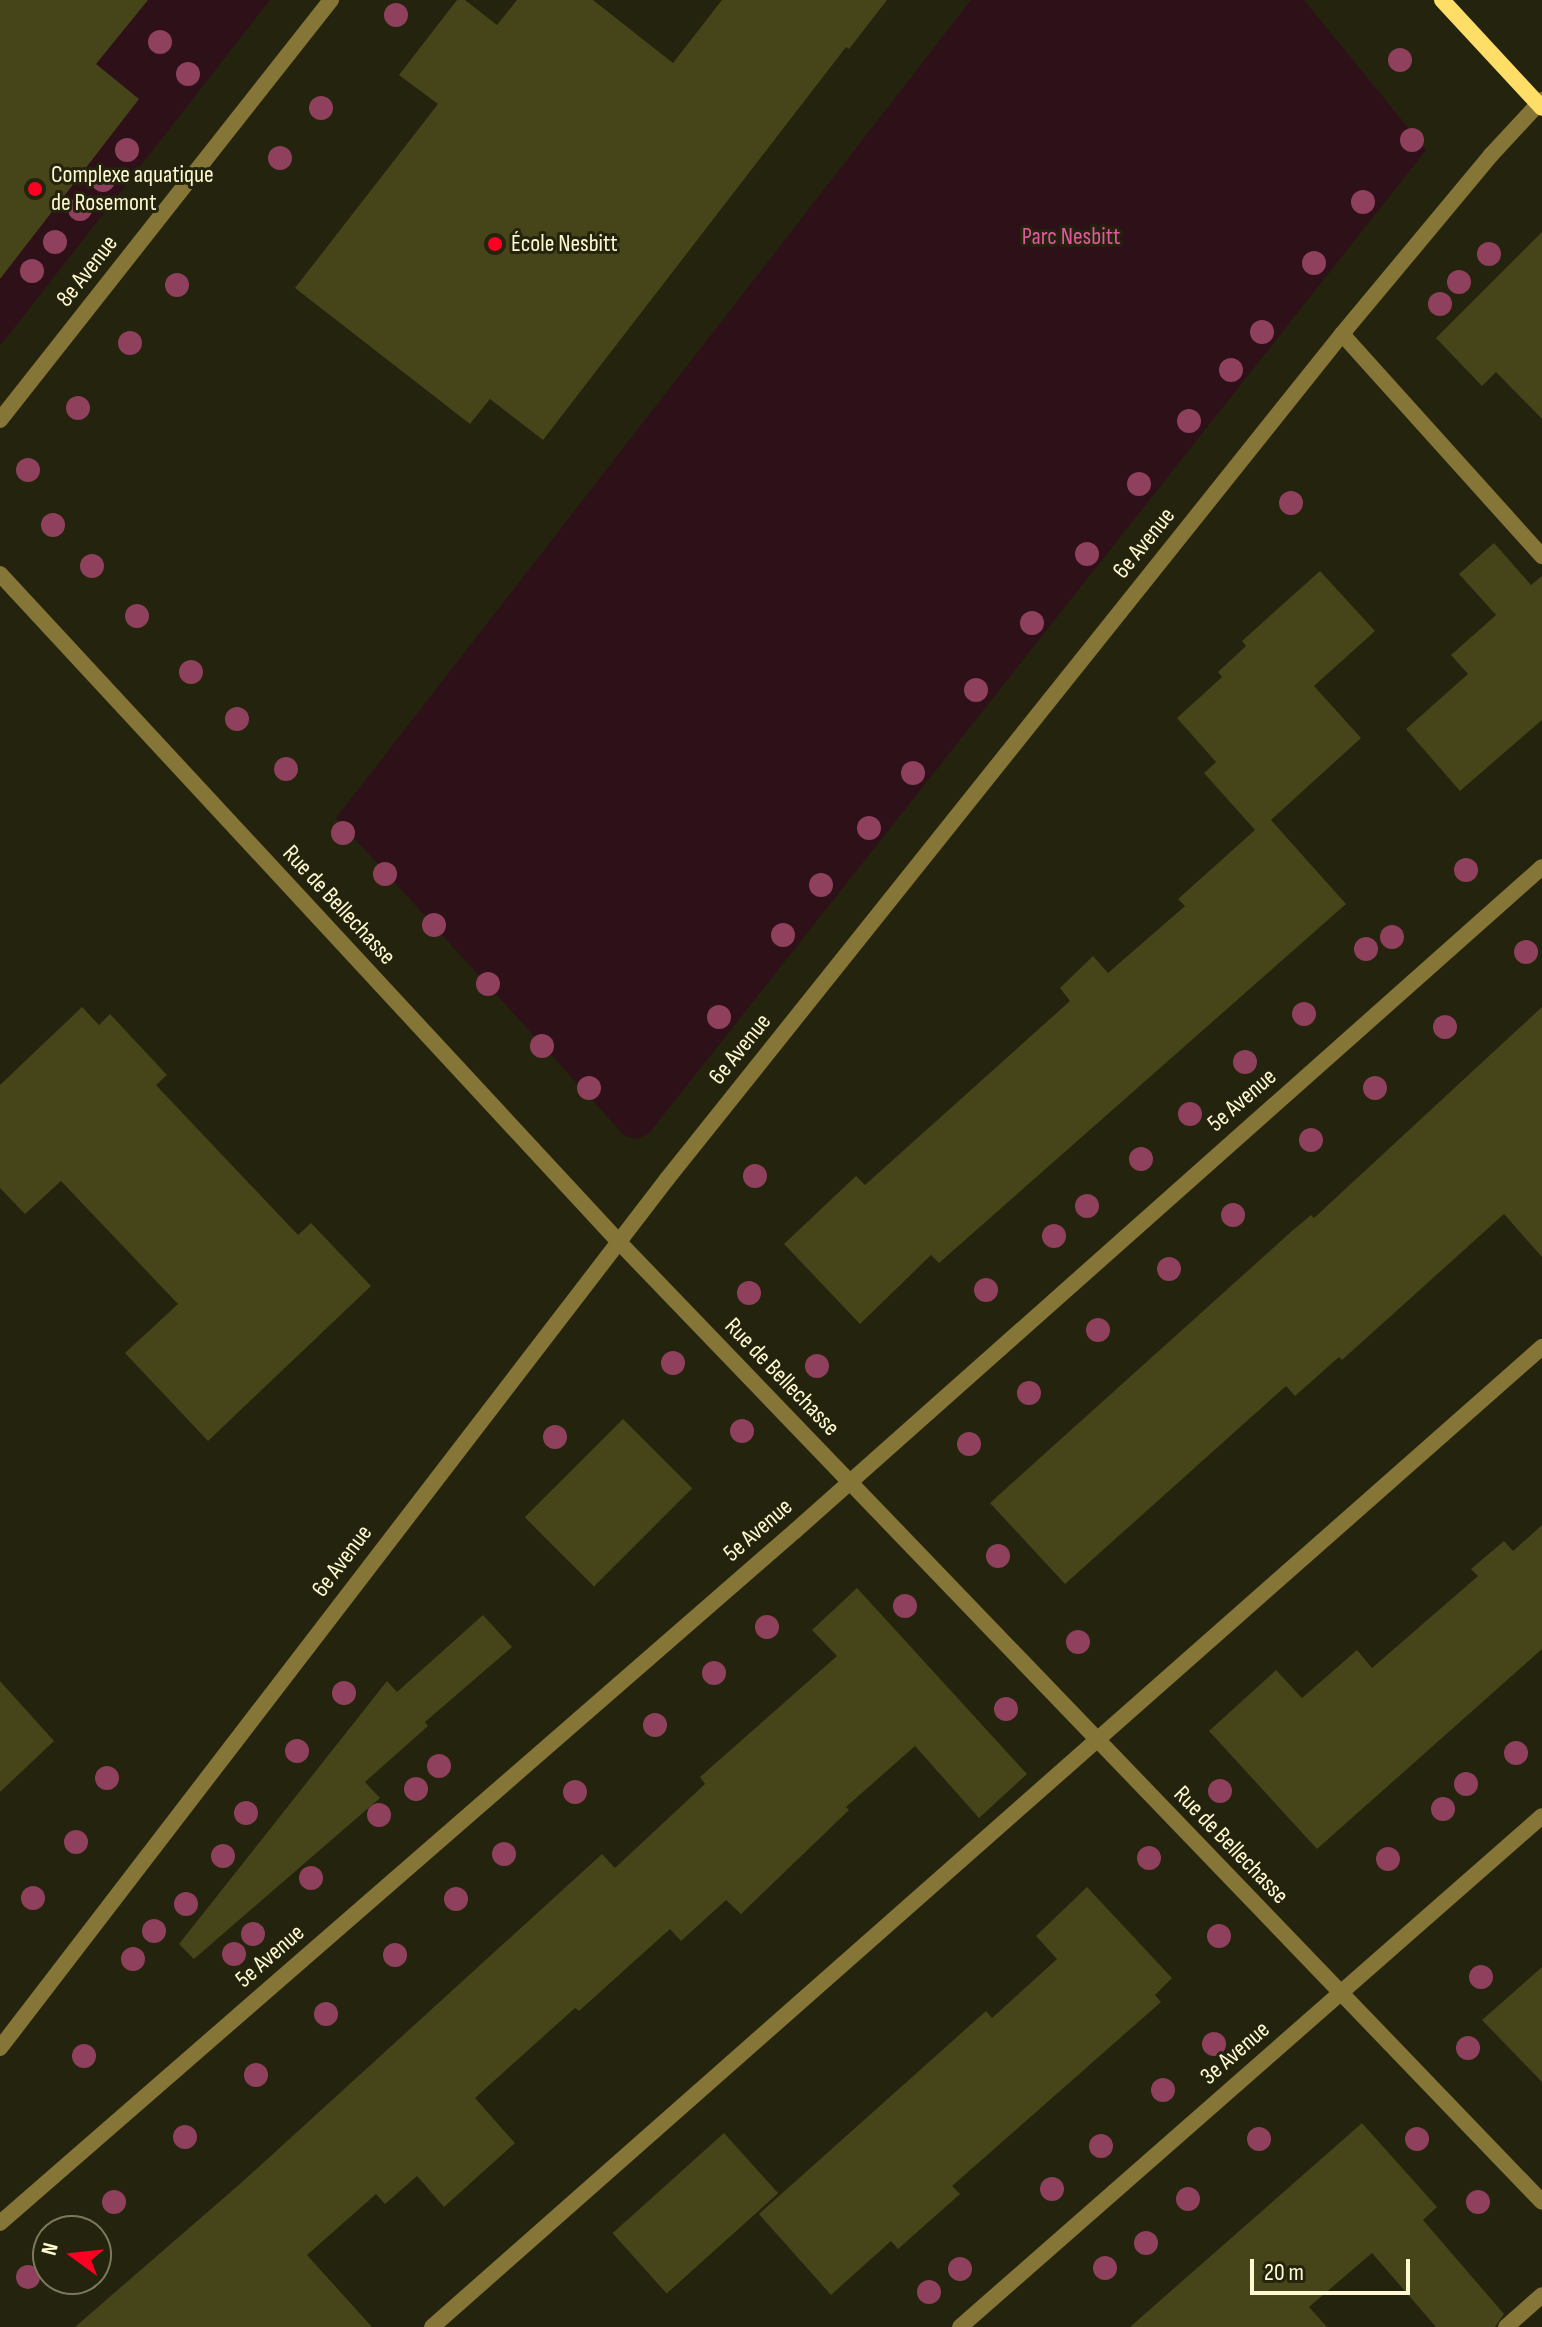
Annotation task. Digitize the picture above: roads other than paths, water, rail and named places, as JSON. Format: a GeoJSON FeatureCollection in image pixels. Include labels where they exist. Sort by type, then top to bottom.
{"type":"FeatureCollection","features":[{"type":"Feature","properties":{"kind":"main road"},"geometry":{"type":"LineString","coordinates":[[1442,0],[1541,104]]}},
{"type":"Feature","properties":{"kind":"street","name":"8e Avenue"},"geometry":{"type":"LineString","coordinates":[[0,420],[331,0]]}},
{"type":"Feature","properties":{"kind":"street","name":"6e Avenue"},"geometry":{"type":"LineString","coordinates":[[0,2048],[618,1241],[1342,334],[1491,155],[1541,104]]}},
{"type":"Feature","properties":{"kind":"street"},"geometry":{"type":"LineString","coordinates":[[1342,334],[1542,556]]}},
{"type":"Feature","properties":{"kind":"street","name":"Rue de Bellechasse"},"geometry":{"type":"LineString","coordinates":[[0,574],[618,1241],[1542,2202]]}},
{"type":"Feature","properties":{"kind":"street","name":"5e Avenue"},"geometry":{"type":"LineString","coordinates":[[0,2223],[849,1481],[1542,867]]}},
{"type":"Feature","properties":{"kind":"street"},"geometry":{"type":"LineString","coordinates":[[432,2327],[1542,1347]]}},
{"type":"Feature","properties":{"kind":"street","name":"3e Avenue"},"geometry":{"type":"LineString","coordinates":[[960,2327],[1542,1816]]}},
{"type":"Feature","properties":{"kind":"street"},"geometry":{"type":"LineString","coordinates":[[1506,2327],[1542,2295]]}},
{"type":"Feature","properties":{"kind":"place","name":"Complexe aquatique de Rosemont"},"geometry":{"type":"Point","coordinates":[35,189]}},
{"type":"Feature","properties":{"kind":"place","name":"École Nesbitt"},"geometry":{"type":"Point","coordinates":[495,244]}},
{"type":"Feature","properties":{"kind":"park label","name":"Parc Nesbitt"},"geometry":{"type":"Point","coordinates":[1071,237]}}]}
